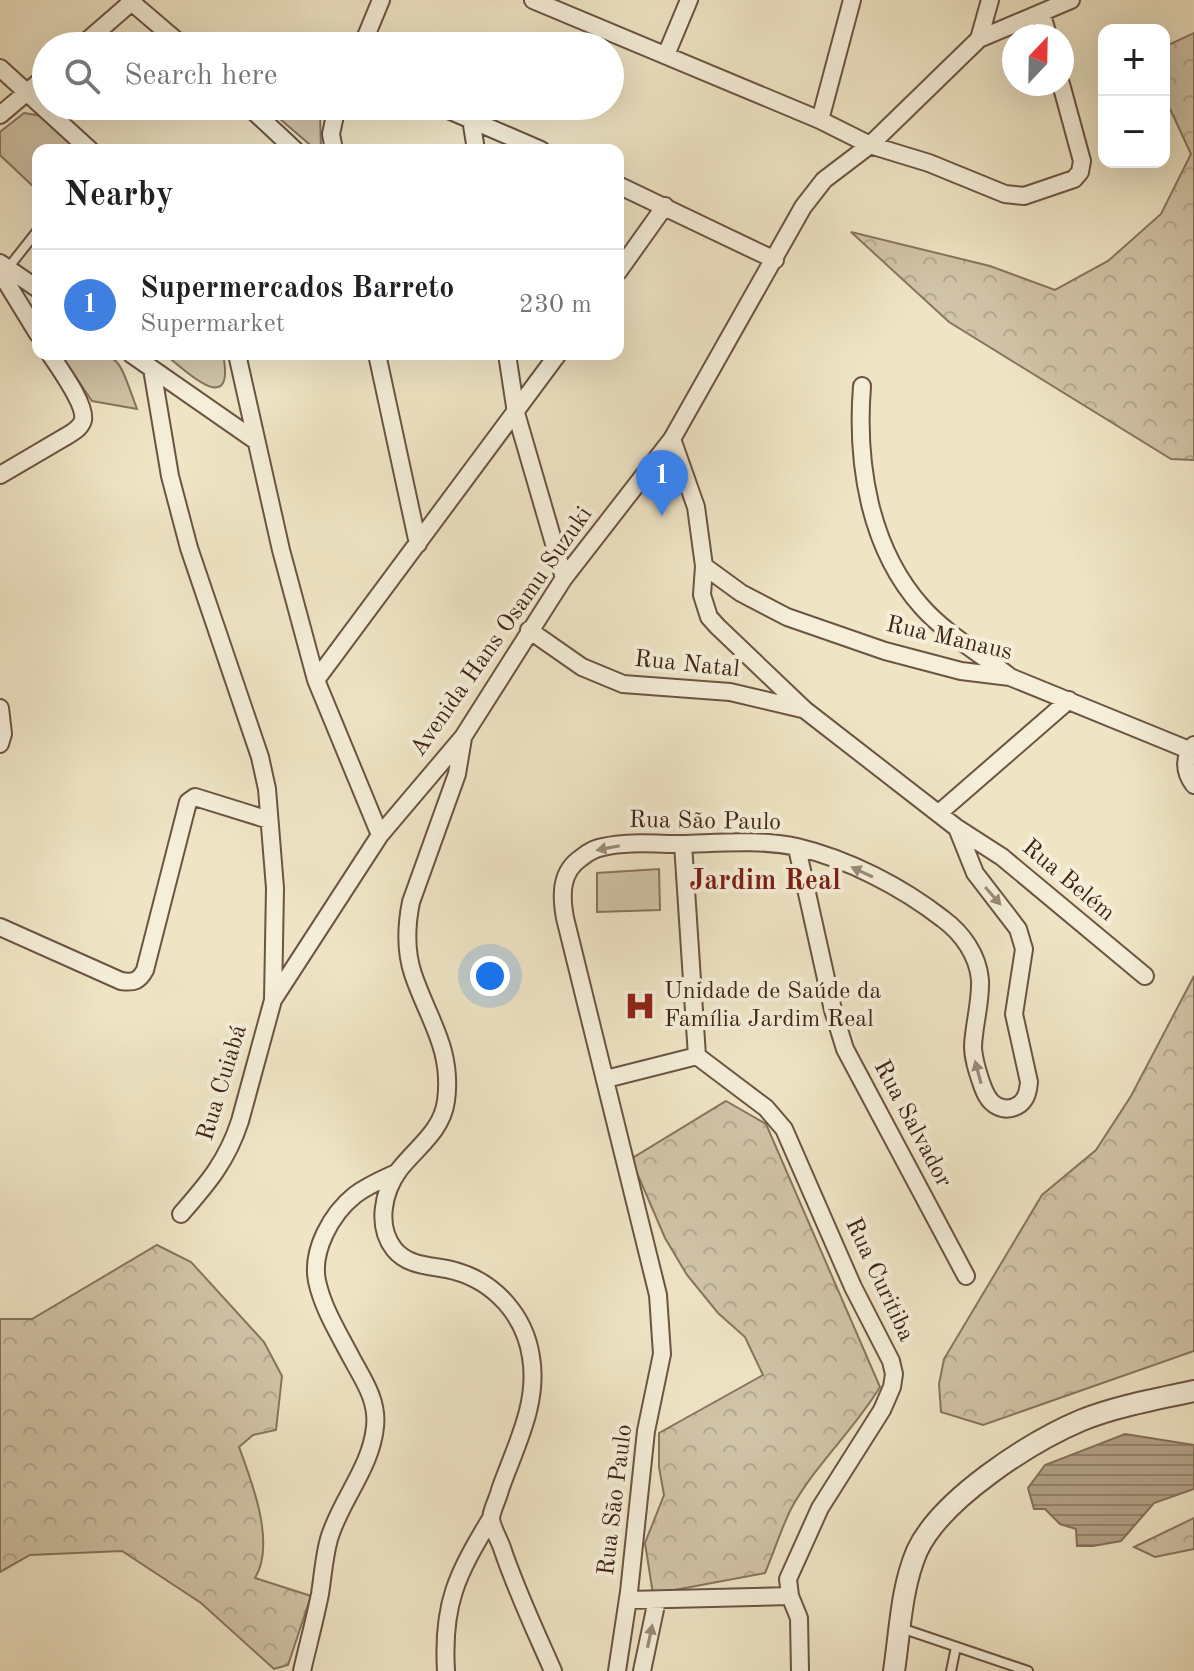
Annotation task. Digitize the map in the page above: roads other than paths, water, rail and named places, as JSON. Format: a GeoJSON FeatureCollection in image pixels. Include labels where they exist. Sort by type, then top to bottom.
{"type":"FeatureCollection","features":[{"type":"Feature","properties":{"kind":"street"},"geometry":{"type":"LineString","coordinates":[[368,32],[381,0]]}},
{"type":"Feature","properties":{"kind":"street"},"geometry":{"type":"LineString","coordinates":[[535,0],[611,32]]}},
{"type":"Feature","properties":{"kind":"street"},"geometry":{"type":"LineString","coordinates":[[666,55],[689,0]]}},
{"type":"Feature","properties":{"kind":"street"},"geometry":{"type":"LineString","coordinates":[[820,120],[852,0]]}},
{"type":"Feature","properties":{"kind":"street"},"geometry":{"type":"LineString","coordinates":[[979,39],[990,0]]}},
{"type":"Feature","properties":{"kind":"street","name":"Avenida Hans Osamu Suzuki"},"geometry":{"type":"LineString","coordinates":[[273,1000],[380,835],[463,737],[564,578],[672,439],[803,207],[824,180],[870,145],[979,39],[1071,0]]}},
{"type":"Feature","properties":{"kind":"street"},"geometry":{"type":"LineString","coordinates":[[97,32],[131,1],[167,32]]}},
{"type":"Feature","properties":{"kind":"street"},"geometry":{"type":"LineString","coordinates":[[1042,14],[1045,24]]}},
{"type":"Feature","properties":{"kind":"street"},"geometry":{"type":"LineString","coordinates":[[624,37],[820,120],[870,145],[929,163],[1005,194],[1024,196],[1074,179],[1080,172],[1082,161],[1064,96]]}},
{"type":"Feature","properties":{"kind":"street"},"geometry":{"type":"LineString","coordinates":[[0,68],[32,98]]}},
{"type":"Feature","properties":{"kind":"street"},"geometry":{"type":"LineString","coordinates":[[0,115],[32,89]]}},
{"type":"Feature","properties":{"kind":"street"},"geometry":{"type":"LineString","coordinates":[[57,120],[83,144]]}},
{"type":"Feature","properties":{"kind":"street"},"geometry":{"type":"LineString","coordinates":[[263,120],[289,144]]}},
{"type":"Feature","properties":{"kind":"street"},"geometry":{"type":"LineString","coordinates":[[330,120],[333,144]]}},
{"type":"Feature","properties":{"kind":"street"},"geometry":{"type":"LineString","coordinates":[[471,120],[475,144]]}},
{"type":"Feature","properties":{"kind":"street"},"geometry":{"type":"LineString","coordinates":[[473,120],[527,144]]}},
{"type":"Feature","properties":{"kind":"street"},"geometry":{"type":"LineString","coordinates":[[624,188],[775,260]]}},
{"type":"Feature","properties":{"kind":"street"},"geometry":{"type":"LineString","coordinates":[[624,264],[665,206]]}},
{"type":"Feature","properties":{"kind":"street"},"geometry":{"type":"LineString","coordinates":[[3,268],[32,285]]}},
{"type":"Feature","properties":{"kind":"street"},"geometry":{"type":"LineString","coordinates":[[3,268],[32,323]]}},
{"type":"Feature","properties":{"kind":"street"},"geometry":{"type":"LineString","coordinates":[[0,475],[79,428],[83,419],[78,400],[54,360]]}},
{"type":"Feature","properties":{"kind":"street"},"geometry":{"type":"LineString","coordinates":[[139,360],[256,441]]}},
{"type":"Feature","properties":{"kind":"street"},"geometry":{"type":"LineString","coordinates":[[238,360],[281,550],[316,680],[380,835]]}},
{"type":"Feature","properties":{"kind":"street"},"geometry":{"type":"LineString","coordinates":[[378,360],[418,544]]}},
{"type":"Feature","properties":{"kind":"street"},"geometry":{"type":"LineString","coordinates":[[508,360],[516,413],[564,578]]}},
{"type":"Feature","properties":{"kind":"street"},"geometry":{"type":"LineString","coordinates":[[316,680],[554,360]]}},
{"type":"Feature","properties":{"kind":"street"},"geometry":{"type":"LineString","coordinates":[[152,369],[189,548],[260,757],[267,789],[275,888],[273,1000]]}},
{"type":"Feature","properties":{"kind":"street"},"geometry":{"type":"LineString","coordinates":[[862,386],[859,422],[865,487],[874,519],[902,582],[924,609],[1010,677]]}},
{"type":"Feature","properties":{"kind":"street","name":"Rua São Paulo"},"geometry":{"type":"LineString","coordinates":[[617,1671],[628,1600],[646,1431],[662,1354],[658,1295],[562,903],[567,872],[579,859],[600,847],[763,842],[836,860],[895,887],[922,903],[960,933],[975,959],[980,980],[973,1046],[978,1071],[989,1099],[994,1105],[1006,1109],[1018,1106],[1025,1098],[1029,1082],[1014,1014],[1024,949],[1018,929],[975,873],[957,828],[805,710],[709,617],[702,595],[704,566],[696,507],[672,439]]}},
{"type":"Feature","properties":{"kind":"street","name":"Rua Manaus"},"geometry":{"type":"LineString","coordinates":[[704,566],[741,593],[787,617],[900,655],[961,671],[1010,677],[1192,748]]}},
{"type":"Feature","properties":{"kind":"street","name":"Rua Natal"},"geometry":{"type":"LineString","coordinates":[[529,630],[582,667],[623,684],[730,692],[805,710]]}},
{"type":"Feature","properties":{"kind":"street"},"geometry":{"type":"LineString","coordinates":[[939,813],[1069,700]]}},
{"type":"Feature","properties":{"kind":"street"},"geometry":{"type":"LineString","coordinates":[[0,708],[3,734],[0,744]]}},
{"type":"Feature","properties":{"kind":"street"},"geometry":{"type":"LineString","coordinates":[[446,1671],[444,1636],[448,1608],[471,1553],[491,1518],[531,1405],[531,1357],[516,1315],[503,1298],[482,1282],[453,1270],[406,1260],[394,1249],[386,1233],[383,1211],[398,1172],[430,1137],[446,1104],[445,1053],[413,973],[407,945],[407,924],[411,902],[457,774],[463,737]]}},
{"type":"Feature","properties":{"kind":"street"},"geometry":{"type":"LineString","coordinates":[[1192,748],[1186,770],[1194,785]]}},
{"type":"Feature","properties":{"kind":"street"},"geometry":{"type":"LineString","coordinates":[[0,927],[121,981],[133,983],[145,970],[188,802],[195,797],[269,820]]}},
{"type":"Feature","properties":{"kind":"street","name":"Rua Belém"},"geometry":{"type":"LineString","coordinates":[[957,828],[1002,857],[1145,976]]}},
{"type":"Feature","properties":{"kind":"street"},"geometry":{"type":"LineString","coordinates":[[606,1079],[697,1056],[683,844]]}},
{"type":"Feature","properties":{"kind":"street","name":"Rua Salvador"},"geometry":{"type":"LineString","coordinates":[[797,848],[833,1010],[845,1049],[966,1276]]}},
{"type":"Feature","properties":{"kind":"street","name":"Rua Cuiabá"},"geometry":{"type":"LineString","coordinates":[[181,1214],[217,1173],[234,1141],[273,1000]]}},
{"type":"Feature","properties":{"kind":"street","name":"Rua Curitiba"},"geometry":{"type":"LineString","coordinates":[[697,1056],[766,1108],[784,1129],[853,1287],[891,1361],[894,1374],[882,1410],[820,1508],[788,1579],[790,1596]]}},
{"type":"Feature","properties":{"kind":"street"},"geometry":{"type":"LineString","coordinates":[[302,1671],[329,1540],[340,1509],[372,1448],[376,1425],[372,1394],[320,1294],[316,1277],[317,1260],[321,1243],[338,1212],[367,1187],[398,1172]]}},
{"type":"Feature","properties":{"kind":"street"},"geometry":{"type":"LineString","coordinates":[[894,1671],[906,1585],[918,1550],[964,1492],[1050,1435],[1084,1419],[1194,1391]]}},
{"type":"Feature","properties":{"kind":"street"},"geometry":{"type":"LineString","coordinates":[[491,1518],[514,1583],[553,1671]]}},
{"type":"Feature","properties":{"kind":"street"},"geometry":{"type":"LineString","coordinates":[[628,1600],[790,1596],[799,1618],[800,1671]]}},
{"type":"Feature","properties":{"kind":"street"},"geometry":{"type":"LineString","coordinates":[[642,1671],[657,1600]]}},
{"type":"Feature","properties":{"kind":"lane"},"geometry":{"type":"LineString","coordinates":[[3,268],[32,237]]}},
{"type":"Feature","properties":{"kind":"lane"},"geometry":{"type":"LineString","coordinates":[[900,1628],[1028,1671]]}},
{"type":"Feature","properties":{"kind":"lane"},"geometry":{"type":"LineString","coordinates":[[951,1671],[956,1647]]}},
{"type":"Feature","properties":{"kind":"place","name":"Supermercados Barreto"},"geometry":{"type":"Point","coordinates":[662,516]}},
{"type":"Feature","properties":{"kind":"place","name":"Unidade de Saúde da Família Jardim Real"},"geometry":{"type":"Point","coordinates":[640,1006]}},
{"type":"Feature","properties":{"kind":"district","name":"Jardim Real"},"geometry":{"type":"Point","coordinates":[765,882]}}]}
